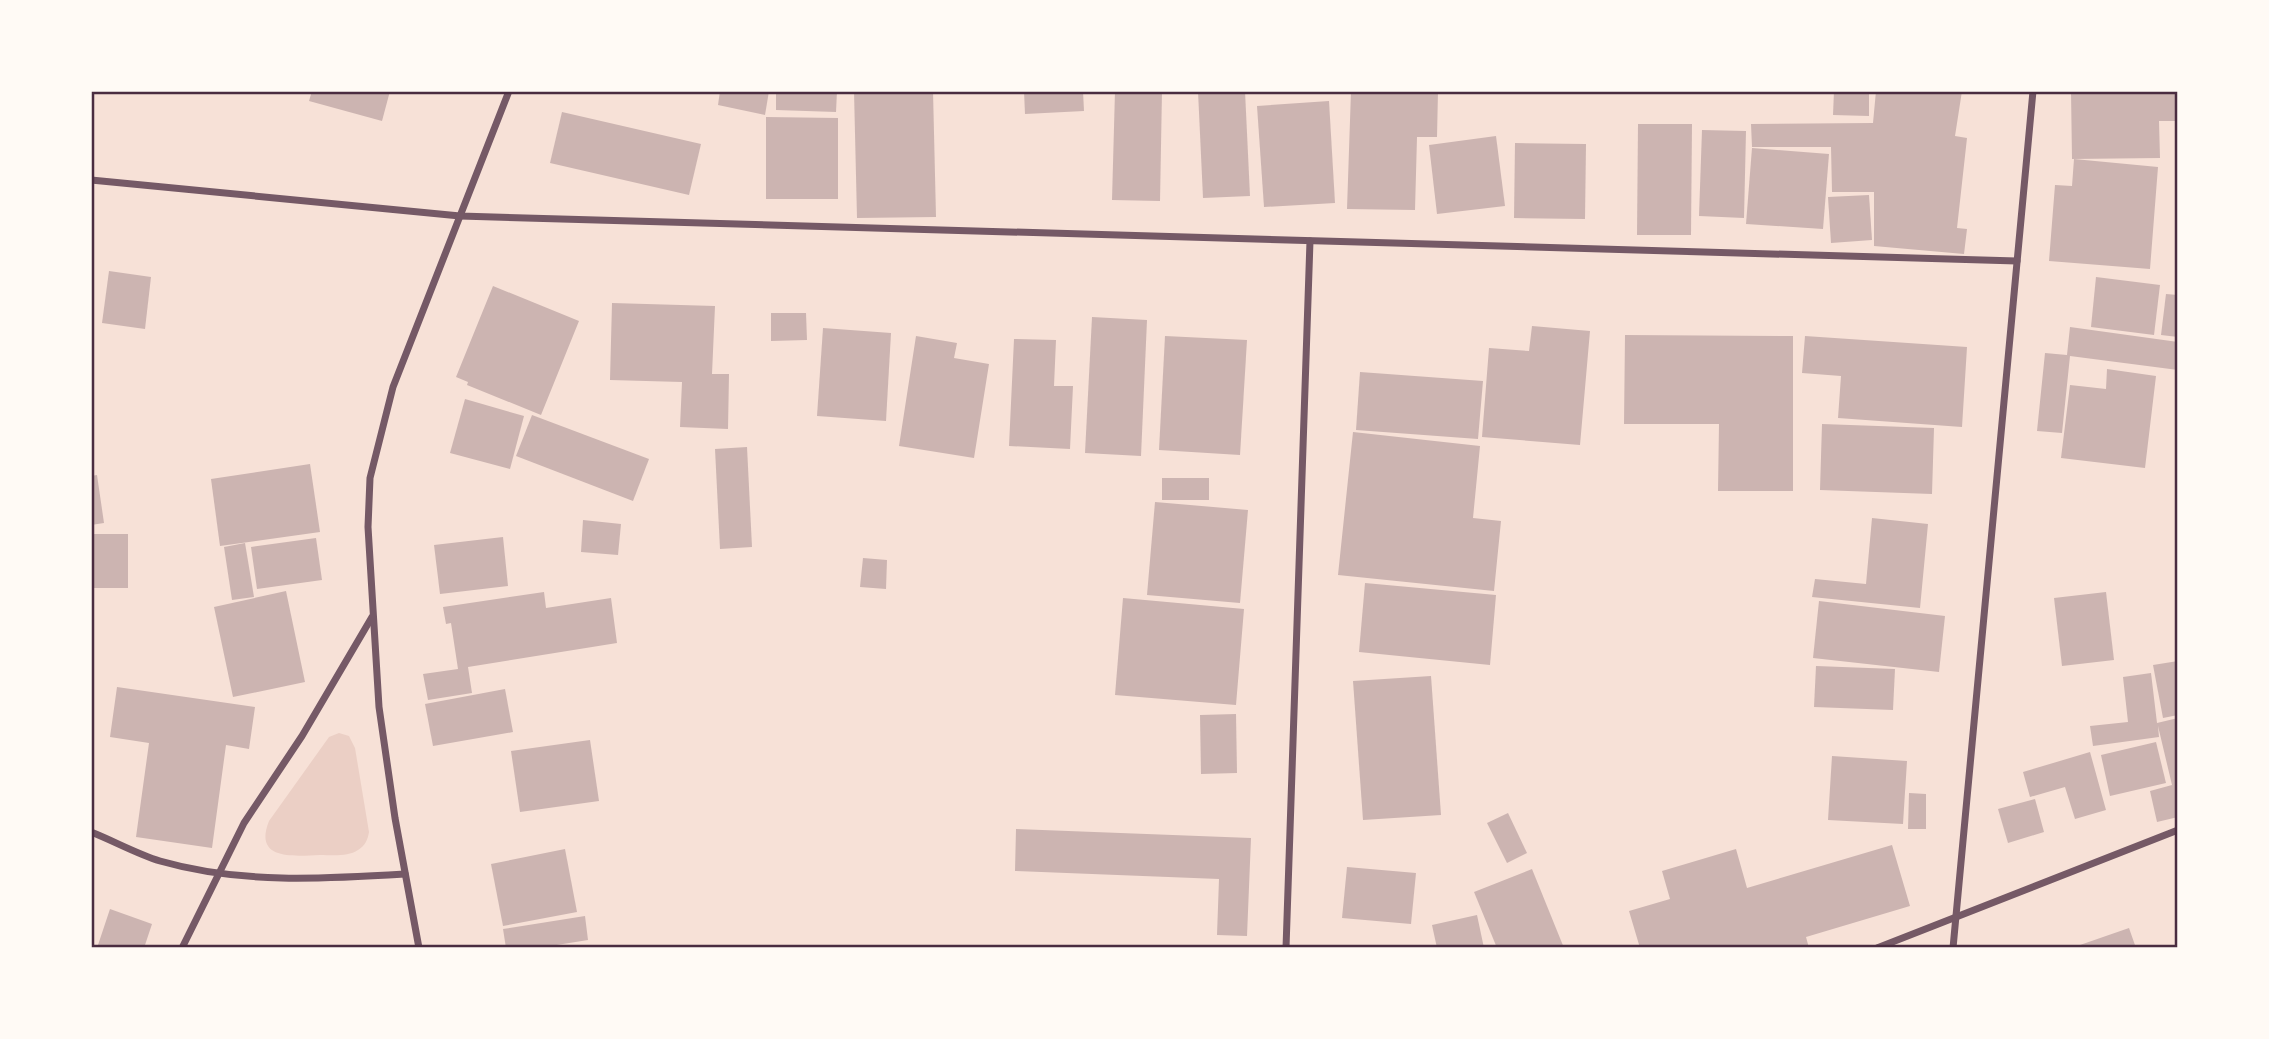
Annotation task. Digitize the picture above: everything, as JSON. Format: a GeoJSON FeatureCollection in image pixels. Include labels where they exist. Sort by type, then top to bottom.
{"type":"FeatureCollection","features":[{"type":"Feature","properties":{"kind":"street"},"geometry":{"type":"LineString","coordinates":[[419,948],[379,707],[368,527],[370,478],[393,387],[509,91]]}},
{"type":"Feature","properties":{"kind":"street"},"geometry":{"type":"LineString","coordinates":[[1953,948],[2032,91]]}},
{"type":"Feature","properties":{"kind":"street"},"geometry":{"type":"LineString","coordinates":[[91,180],[460,216],[2017,261]]}},
{"type":"Feature","properties":{"kind":"street"},"geometry":{"type":"LineString","coordinates":[[1286,948],[1310,241]]}},
{"type":"Feature","properties":{"kind":"street"},"geometry":{"type":"LineString","coordinates":[[182,948],[244,823],[302,736],[372,616]]}},
{"type":"Feature","properties":{"kind":"street"},"geometry":{"type":"LineString","coordinates":[[1877,948],[2178,830]]}},
{"type":"Feature","properties":{"kind":"street"},"geometry":{"type":"LineString","coordinates":[[91,832],[157,860],[218,874],[325,879],[405,874]]}},
{"type":"Feature","properties":{"kind":"shaded area"},"geometry":{"type":"Polygon","coordinates":[[[339,733],[349,736],[355,748],[369,832],[366,842],[350,854],[340,855],[299,856],[271,850],[266,834],[269,821],[329,737],[339,733]]]}},
{"type":"Feature","properties":{"kind":"building"},"geometry":{"type":"Polygon","coordinates":[[[312,91],[390,91],[382,121],[309,101],[312,91]]]}},
{"type":"Feature","properties":{"kind":"building"},"geometry":{"type":"Polygon","coordinates":[[[720,91],[769,91],[765,115],[718,105],[720,91]]]}},
{"type":"Feature","properties":{"kind":"building"},"geometry":{"type":"Polygon","coordinates":[[[776,91],[837,91],[836,112],[776,110],[776,91]]]}},
{"type":"Feature","properties":{"kind":"building"},"geometry":{"type":"Polygon","coordinates":[[[854,91],[933,91],[936,217],[857,218],[854,91]]]}},
{"type":"Feature","properties":{"kind":"building"},"geometry":{"type":"Polygon","coordinates":[[[1024,91],[1083,91],[1084,111],[1025,114],[1024,91]]]}},
{"type":"Feature","properties":{"kind":"building"},"geometry":{"type":"Polygon","coordinates":[[[1115,91],[1162,91],[1160,201],[1112,200],[1115,91]]]}},
{"type":"Feature","properties":{"kind":"building"},"geometry":{"type":"Polygon","coordinates":[[[1198,91],[1245,91],[1250,196],[1203,198],[1198,91]]]}},
{"type":"Feature","properties":{"kind":"building"},"geometry":{"type":"Polygon","coordinates":[[[1351,91],[1438,91],[1437,137],[1417,137],[1415,210],[1347,209],[1351,91]]]}},
{"type":"Feature","properties":{"kind":"building"},"geometry":{"type":"Polygon","coordinates":[[[1834,91],[1869,91],[1869,116],[1833,115],[1834,91]]]}},
{"type":"Feature","properties":{"kind":"building"},"geometry":{"type":"Polygon","coordinates":[[[1876,91],[1962,91],[1955,136],[1967,138],[1957,228],[1967,229],[1964,254],[1874,246],[1874,192],[1832,192],[1831,147],[1752,147],[1751,124],[1873,123],[1876,91]]]}},
{"type":"Feature","properties":{"kind":"building"},"geometry":{"type":"Polygon","coordinates":[[[2071,91],[2178,91],[2178,121],[2159,121],[2160,158],[2072,159],[2071,91]]]}},
{"type":"Feature","properties":{"kind":"building"},"geometry":{"type":"Polygon","coordinates":[[[1329,101],[1335,203],[1264,207],[1257,106],[1329,101]]]}},
{"type":"Feature","properties":{"kind":"building"},"geometry":{"type":"Polygon","coordinates":[[[562,112],[701,144],[689,195],[550,163],[562,112]]]}},
{"type":"Feature","properties":{"kind":"building"},"geometry":{"type":"Polygon","coordinates":[[[766,117],[838,118],[838,199],[766,199],[766,117]]]}},
{"type":"Feature","properties":{"kind":"building"},"geometry":{"type":"Polygon","coordinates":[[[1638,124],[1692,124],[1691,235],[1637,235],[1638,124]]]}},
{"type":"Feature","properties":{"kind":"building"},"geometry":{"type":"Polygon","coordinates":[[[1702,130],[1746,131],[1744,218],[1699,216],[1702,130]]]}},
{"type":"Feature","properties":{"kind":"building"},"geometry":{"type":"Polygon","coordinates":[[[1496,136],[1505,206],[1437,214],[1429,145],[1496,136]]]}},
{"type":"Feature","properties":{"kind":"building"},"geometry":{"type":"Polygon","coordinates":[[[1515,143],[1586,144],[1585,219],[1514,218],[1515,143]]]}},
{"type":"Feature","properties":{"kind":"building"},"geometry":{"type":"Polygon","coordinates":[[[1752,148],[1829,154],[1823,229],[1746,224],[1752,148]]]}},
{"type":"Feature","properties":{"kind":"building"},"geometry":{"type":"Polygon","coordinates":[[[2074,159],[2158,167],[2150,269],[2049,261],[2055,185],[2072,186],[2074,159]]]}},
{"type":"Feature","properties":{"kind":"building"},"geometry":{"type":"Polygon","coordinates":[[[1869,195],[1872,240],[1831,243],[1828,197],[1869,195]]]}},
{"type":"Feature","properties":{"kind":"building"},"geometry":{"type":"Polygon","coordinates":[[[109,271],[151,277],[145,329],[102,323],[109,271]]]}},
{"type":"Feature","properties":{"kind":"building"},"geometry":{"type":"Polygon","coordinates":[[[2096,277],[2160,285],[2154,335],[2091,327],[2096,277]]]}},
{"type":"Feature","properties":{"kind":"building"},"geometry":{"type":"Polygon","coordinates":[[[493,286],[579,321],[541,415],[467,385],[468,382],[456,377],[493,286]]]}},
{"type":"Feature","properties":{"kind":"building"},"geometry":{"type":"Polygon","coordinates":[[[2166,294],[2178,295],[2178,337],[2161,335],[2166,294]]]}},
{"type":"Feature","properties":{"kind":"building"},"geometry":{"type":"Polygon","coordinates":[[[612,303],[715,306],[712,374],[729,374],[728,429],[680,427],[682,382],[610,380],[612,303]]]}},
{"type":"Feature","properties":{"kind":"building"},"geometry":{"type":"Polygon","coordinates":[[[771,313],[806,313],[807,340],[771,341],[771,313]]]}},
{"type":"Feature","properties":{"kind":"building"},"geometry":{"type":"Polygon","coordinates":[[[1092,317],[1147,320],[1141,456],[1085,453],[1092,317]]]}},
{"type":"Feature","properties":{"kind":"building"},"geometry":{"type":"Polygon","coordinates":[[[1532,326],[1590,331],[1580,445],[1482,437],[1489,348],[1529,351],[1532,326]]]}},
{"type":"Feature","properties":{"kind":"building"},"geometry":{"type":"Polygon","coordinates":[[[2070,327],[2178,342],[2178,370],[2070,356],[2062,433],[2037,431],[2045,353],[2067,355],[2070,327]]]}},
{"type":"Feature","properties":{"kind":"building"},"geometry":{"type":"Polygon","coordinates":[[[823,328],[891,333],[886,421],[817,416],[823,328]]]}},
{"type":"Feature","properties":{"kind":"building"},"geometry":{"type":"Polygon","coordinates":[[[1625,335],[1793,336],[1793,491],[1718,491],[1719,424],[1624,424],[1625,335]]]}},
{"type":"Feature","properties":{"kind":"building"},"geometry":{"type":"Polygon","coordinates":[[[916,336],[957,343],[954,358],[989,364],[974,458],[899,446],[916,336]]]}},
{"type":"Feature","properties":{"kind":"building"},"geometry":{"type":"Polygon","coordinates":[[[1165,336],[1247,340],[1240,455],[1159,450],[1165,336]]]}},
{"type":"Feature","properties":{"kind":"building"},"geometry":{"type":"Polygon","coordinates":[[[1805,336],[1967,347],[1962,427],[1838,418],[1841,376],[1802,373],[1805,336]]]}},
{"type":"Feature","properties":{"kind":"building"},"geometry":{"type":"Polygon","coordinates":[[[1014,339],[1056,340],[1054,386],[1073,386],[1070,449],[1009,446],[1014,339]]]}},
{"type":"Feature","properties":{"kind":"building"},"geometry":{"type":"Polygon","coordinates":[[[2107,369],[2156,376],[2145,468],[2061,458],[2070,385],[2106,389],[2107,369]]]}},
{"type":"Feature","properties":{"kind":"building"},"geometry":{"type":"Polygon","coordinates":[[[1360,372],[1483,381],[1478,439],[1356,430],[1360,372]]]}},
{"type":"Feature","properties":{"kind":"building"},"geometry":{"type":"Polygon","coordinates":[[[465,399],[524,416],[510,469],[450,453],[465,399]]]}},
{"type":"Feature","properties":{"kind":"building"},"geometry":{"type":"Polygon","coordinates":[[[532,415],[649,459],[633,501],[516,456],[532,415]]]}},
{"type":"Feature","properties":{"kind":"building"},"geometry":{"type":"Polygon","coordinates":[[[1822,424],[1934,428],[1932,494],[1820,490],[1822,424]]]}},
{"type":"Feature","properties":{"kind":"building"},"geometry":{"type":"Polygon","coordinates":[[[1353,432],[1480,446],[1473,518],[1501,521],[1494,591],[1338,575],[1353,432]]]}},
{"type":"Feature","properties":{"kind":"building"},"geometry":{"type":"Polygon","coordinates":[[[747,447],[752,547],[720,549],[715,449],[747,447]]]}},
{"type":"Feature","properties":{"kind":"building"},"geometry":{"type":"Polygon","coordinates":[[[310,464],[320,532],[220,546],[211,479],[310,464]]]}},
{"type":"Feature","properties":{"kind":"building"},"geometry":{"type":"Polygon","coordinates":[[[97,475],[104,523],[91,525],[91,476],[97,475]]]}},
{"type":"Feature","properties":{"kind":"building"},"geometry":{"type":"Polygon","coordinates":[[[1162,478],[1209,478],[1209,500],[1162,500],[1162,478]]]}},
{"type":"Feature","properties":{"kind":"building"},"geometry":{"type":"Polygon","coordinates":[[[1155,502],[1248,510],[1240,603],[1147,595],[1155,502]]]}},
{"type":"Feature","properties":{"kind":"building"},"geometry":{"type":"Polygon","coordinates":[[[1872,518],[1928,524],[1920,608],[1812,597],[1815,579],[1866,584],[1872,518]]]}},
{"type":"Feature","properties":{"kind":"building"},"geometry":{"type":"Polygon","coordinates":[[[583,520],[621,524],[618,555],[581,552],[583,520]]]}},
{"type":"Feature","properties":{"kind":"building"},"geometry":{"type":"Polygon","coordinates":[[[94,534],[128,534],[128,588],[94,588],[94,534]]]}},
{"type":"Feature","properties":{"kind":"building"},"geometry":{"type":"Polygon","coordinates":[[[503,537],[508,586],[440,594],[434,545],[503,537]]]}},
{"type":"Feature","properties":{"kind":"building"},"geometry":{"type":"Polygon","coordinates":[[[316,538],[322,580],[257,589],[251,547],[316,538]]]}},
{"type":"Feature","properties":{"kind":"building"},"geometry":{"type":"Polygon","coordinates":[[[245,543],[254,597],[232,600],[224,547],[245,543]]]}},
{"type":"Feature","properties":{"kind":"building"},"geometry":{"type":"Polygon","coordinates":[[[863,558],[887,560],[886,589],[860,587],[863,558]]]}},
{"type":"Feature","properties":{"kind":"building"},"geometry":{"type":"Polygon","coordinates":[[[1365,583],[1496,595],[1490,665],[1359,652],[1365,583]]]}},
{"type":"Feature","properties":{"kind":"building"},"geometry":{"type":"Polygon","coordinates":[[[286,591],[305,682],[233,697],[214,607],[286,591]]]}},
{"type":"Feature","properties":{"kind":"building"},"geometry":{"type":"Polygon","coordinates":[[[544,592],[546,608],[611,598],[617,643],[468,667],[472,693],[428,700],[423,674],[458,669],[451,623],[446,624],[443,607],[544,592]]]}},
{"type":"Feature","properties":{"kind":"building"},"geometry":{"type":"Polygon","coordinates":[[[2106,592],[2114,660],[2062,666],[2054,598],[2106,592]]]}},
{"type":"Feature","properties":{"kind":"building"},"geometry":{"type":"Polygon","coordinates":[[[1123,598],[1244,609],[1236,705],[1115,695],[1123,598]]]}},
{"type":"Feature","properties":{"kind":"building"},"geometry":{"type":"Polygon","coordinates":[[[1819,601],[1945,616],[1939,672],[1813,658],[1819,601]]]}},
{"type":"Feature","properties":{"kind":"building"},"geometry":{"type":"Polygon","coordinates":[[[2178,661],[2178,715],[2163,718],[2153,665],[2178,661]]]}},
{"type":"Feature","properties":{"kind":"building"},"geometry":{"type":"Polygon","coordinates":[[[1816,666],[1895,669],[1893,710],[1814,707],[1816,666]]]}},
{"type":"Feature","properties":{"kind":"building"},"geometry":{"type":"Polygon","coordinates":[[[2151,673],[2157,723],[2178,718],[2178,817],[2157,822],[2150,791],[2172,785],[2158,726],[2159,737],[2093,746],[2090,726],[2128,722],[2123,677],[2151,673]]]}},
{"type":"Feature","properties":{"kind":"building"},"geometry":{"type":"Polygon","coordinates":[[[1431,676],[1441,815],[1363,820],[1353,681],[1431,676]]]}},
{"type":"Feature","properties":{"kind":"building"},"geometry":{"type":"Polygon","coordinates":[[[117,687],[255,707],[249,749],[226,745],[212,848],[136,837],[149,743],[110,737],[117,687]]]}},
{"type":"Feature","properties":{"kind":"building"},"geometry":{"type":"Polygon","coordinates":[[[505,689],[513,732],[433,746],[425,704],[505,689]]]}},
{"type":"Feature","properties":{"kind":"building"},"geometry":{"type":"Polygon","coordinates":[[[1236,714],[1237,773],[1201,774],[1200,715],[1236,714]]]}},
{"type":"Feature","properties":{"kind":"building"},"geometry":{"type":"Polygon","coordinates":[[[590,740],[599,801],[520,812],[511,751],[590,740]]]}},
{"type":"Feature","properties":{"kind":"building"},"geometry":{"type":"Polygon","coordinates":[[[2156,742],[2166,783],[2110,796],[2101,755],[2156,742]]]}},
{"type":"Feature","properties":{"kind":"building"},"geometry":{"type":"Polygon","coordinates":[[[2090,752],[2106,810],[2075,819],[2065,787],[2030,797],[2023,772],[2090,752]]]}},
{"type":"Feature","properties":{"kind":"building"},"geometry":{"type":"Polygon","coordinates":[[[1832,756],[1907,761],[1903,824],[1828,820],[1832,756]]]}},
{"type":"Feature","properties":{"kind":"building"},"geometry":{"type":"Polygon","coordinates":[[[1909,793],[1926,794],[1926,829],[1908,829],[1909,793]]]}},
{"type":"Feature","properties":{"kind":"building"},"geometry":{"type":"Polygon","coordinates":[[[2035,799],[2044,832],[2008,843],[1998,809],[2035,799]]]}},
{"type":"Feature","properties":{"kind":"building"},"geometry":{"type":"Polygon","coordinates":[[[1508,813],[1527,853],[1507,863],[1487,823],[1508,813]]]}},
{"type":"Feature","properties":{"kind":"building"},"geometry":{"type":"Polygon","coordinates":[[[1016,829],[1251,838],[1247,936],[1217,935],[1219,879],[1015,871],[1016,829]]]}},
{"type":"Feature","properties":{"kind":"building"},"geometry":{"type":"Polygon","coordinates":[[[1892,845],[1910,906],[1806,937],[1809,948],[1640,948],[1629,911],[1670,899],[1662,871],[1736,849],[1747,888],[1892,845]]]}},
{"type":"Feature","properties":{"kind":"building"},"geometry":{"type":"Polygon","coordinates":[[[565,849],[577,912],[503,926],[491,864],[565,849]]]}},
{"type":"Feature","properties":{"kind":"building"},"geometry":{"type":"Polygon","coordinates":[[[1347,867],[1416,873],[1411,924],[1342,918],[1347,867]]]}},
{"type":"Feature","properties":{"kind":"building"},"geometry":{"type":"Polygon","coordinates":[[[1532,869],[1564,948],[1497,948],[1474,892],[1532,869]]]}},
{"type":"Feature","properties":{"kind":"building"},"geometry":{"type":"Polygon","coordinates":[[[110,909],[152,924],[144,948],[97,948],[110,909]]]}},
{"type":"Feature","properties":{"kind":"building"},"geometry":{"type":"Polygon","coordinates":[[[1477,915],[1484,948],[1437,948],[1432,925],[1477,915]]]}},
{"type":"Feature","properties":{"kind":"building"},"geometry":{"type":"Polygon","coordinates":[[[585,916],[588,940],[538,948],[506,948],[503,929],[585,916]]]}},
{"type":"Feature","properties":{"kind":"building"},"geometry":{"type":"Polygon","coordinates":[[[2129,928],[2136,948],[2081,948],[2080,945],[2129,928]]]}}]}
